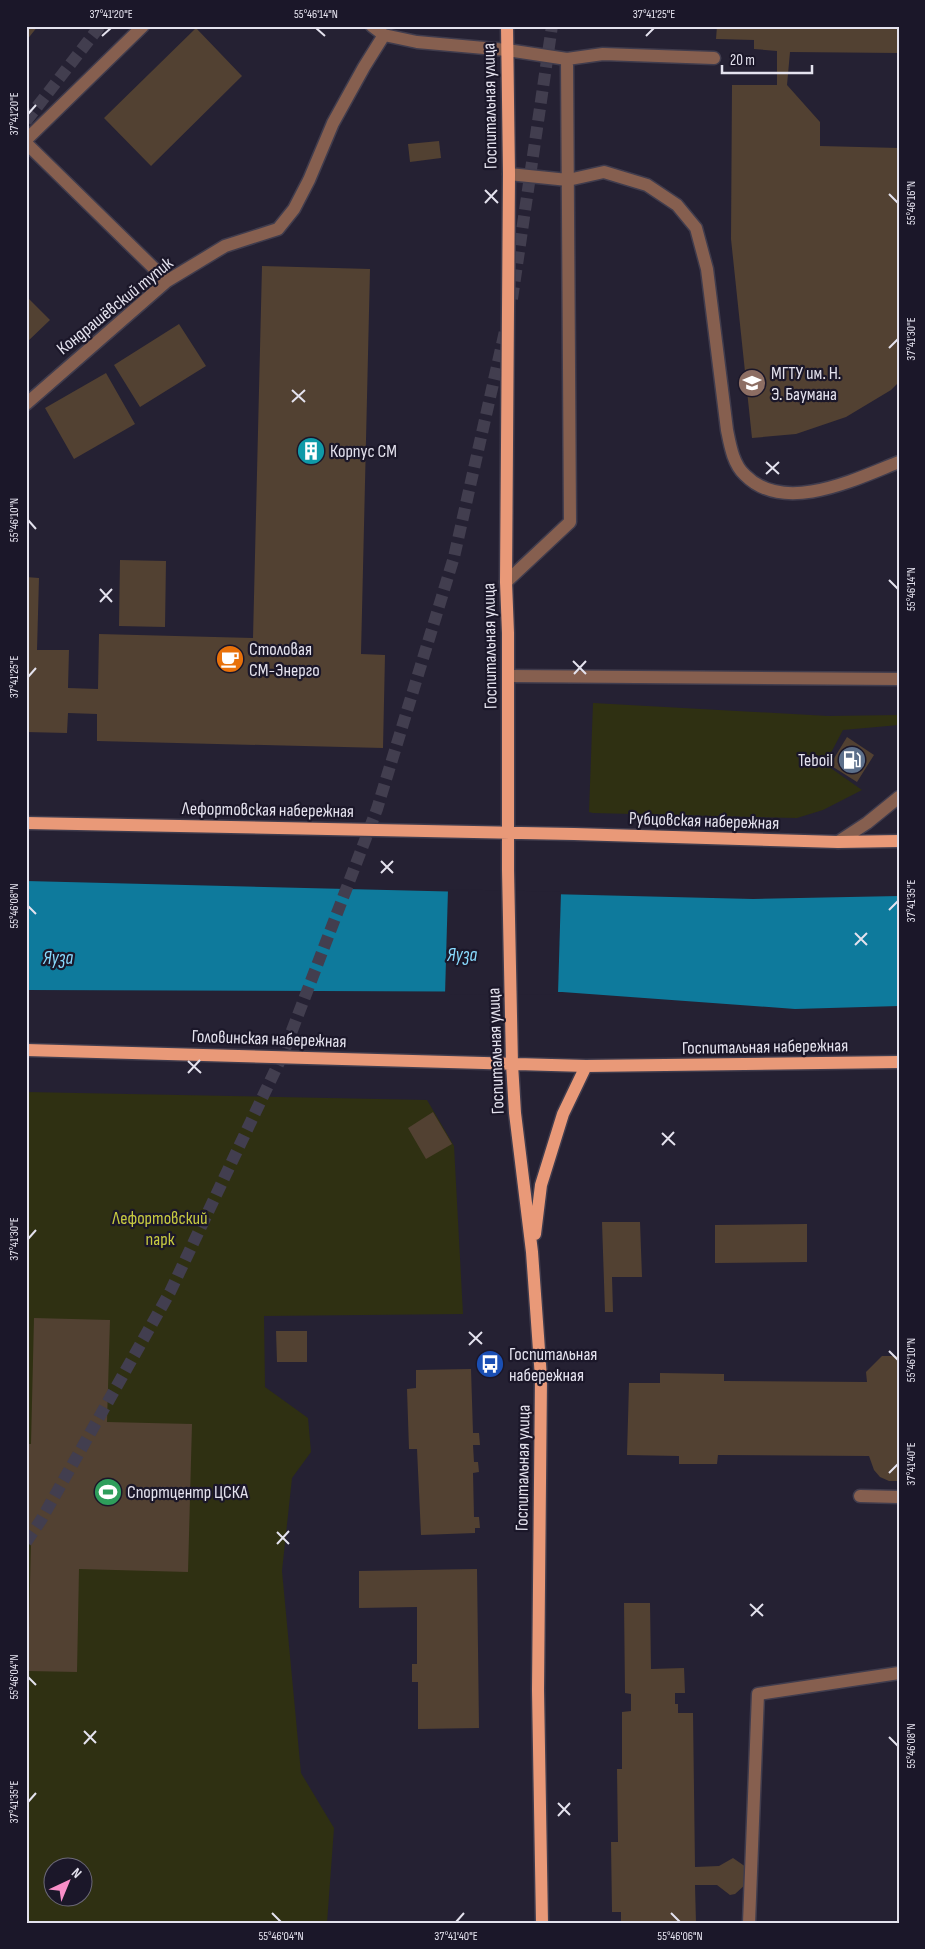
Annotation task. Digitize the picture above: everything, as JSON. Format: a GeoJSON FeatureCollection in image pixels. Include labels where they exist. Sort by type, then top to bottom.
{"type":"FeatureCollection","features":[{"type":"Feature","properties":{"kind":"main road","name":"Госпитальная улица"},"geometry":{"type":"LineString","coordinates":[[507,26],[509,174],[506,582],[508,870],[512,1064],[515,1113],[532,1252],[542,1378],[538,1690],[542,1923]]}},
{"type":"Feature","properties":{"kind":"main road","name":"Лефортовская набережная"},"geometry":{"type":"LineString","coordinates":[[26,823],[509,833]]}},
{"type":"Feature","properties":{"kind":"main road","name":"Рубцовская набережная"},"geometry":{"type":"LineString","coordinates":[[509,833],[838,842],[899,840]]}},
{"type":"Feature","properties":{"kind":"main road","name":"Головинская набережная"},"geometry":{"type":"LineString","coordinates":[[26,1050],[512,1064]]}},
{"type":"Feature","properties":{"kind":"main road","name":"Госпитальная набережная"},"geometry":{"type":"LineString","coordinates":[[512,1064],[586,1066],[899,1062]]}},
{"type":"Feature","properties":{"kind":"main road"},"geometry":{"type":"LineString","coordinates":[[532,1252],[541,1185],[563,1114],[586,1066]]}},
{"type":"Feature","properties":{"kind":"street"},"geometry":{"type":"LineString","coordinates":[[26,140],[143,26]]}},
{"type":"Feature","properties":{"kind":"street"},"geometry":{"type":"LineString","coordinates":[[372,26],[384,35],[426,43],[507,50],[567,59],[603,54],[714,58]]}},
{"type":"Feature","properties":{"kind":"street","name":"Кондрашёвский тупик"},"geometry":{"type":"LineString","coordinates":[[26,404],[167,281],[225,246],[278,229],[294,208],[309,180],[332,123],[384,35]]}},
{"type":"Feature","properties":{"kind":"street"},"geometry":{"type":"LineString","coordinates":[[506,582],[570,522],[567,59]]}},
{"type":"Feature","properties":{"kind":"street"},"geometry":{"type":"LineString","coordinates":[[26,144],[167,281]]}},
{"type":"Feature","properties":{"kind":"street"},"geometry":{"type":"LineString","coordinates":[[509,174],[568,180],[604,172],[647,185],[677,205],[696,228],[707,269],[727,430],[732,454],[743,474],[760,488],[789,494],[838,486],[899,462]]}},
{"type":"Feature","properties":{"kind":"street"},"geometry":{"type":"LineString","coordinates":[[508,676],[899,679]]}},
{"type":"Feature","properties":{"kind":"street"},"geometry":{"type":"LineString","coordinates":[[838,842],[867,823],[899,797]]}},
{"type":"Feature","properties":{"kind":"street"},"geometry":{"type":"LineString","coordinates":[[860,1496],[899,1497]]}},
{"type":"Feature","properties":{"kind":"street"},"geometry":{"type":"LineString","coordinates":[[749,1923],[758,1694],[899,1673]]}},
{"type":"Feature","properties":{"kind":"green space"},"geometry":{"type":"Polygon","coordinates":[[[593,703],[828,716],[899,715],[899,725],[843,730],[825,764],[862,790],[823,810],[797,818],[593,813],[589,812],[593,703]]]}},
{"type":"Feature","properties":{"kind":"green space","name":"Лефортовский парк"},"geometry":{"type":"Polygon","coordinates":[[[26,1092],[427,1100],[454,1146],[463,1314],[264,1316],[265,1387],[308,1418],[311,1452],[292,1478],[282,1571],[301,1773],[334,1828],[327,1923],[26,1923],[26,1092]]]}},
{"type":"Feature","properties":{"kind":"water","name":"Яуза"},"geometry":{"type":"Polygon","coordinates":[[[26,881],[753,899],[899,896],[899,1006],[795,1009],[562,992],[26,990],[26,881]]]}},
{"type":"Feature","properties":{"kind":"pier"},"geometry":{"type":"Polygon","coordinates":[[[448,889],[561,892],[558,994],[445,995],[448,889]]]}},
{"type":"Feature","properties":{"kind":"building"},"geometry":{"type":"Polygon","coordinates":[[[26,26],[38,26],[26,41],[26,26]]]}},
{"type":"Feature","properties":{"kind":"building"},"geometry":{"type":"Polygon","coordinates":[[[717,26],[899,26],[899,53],[790,52],[787,85],[820,122],[820,146],[899,148],[899,382],[891,390],[846,417],[796,434],[752,438],[731,239],[732,85],[777,85],[777,51],[754,49],[754,40],[716,39],[717,26]]]}},
{"type":"Feature","properties":{"kind":"building"},"geometry":{"type":"Polygon","coordinates":[[[196,28],[242,76],[151,166],[104,118],[196,28]]]}},
{"type":"Feature","properties":{"kind":"building"},"geometry":{"type":"Polygon","coordinates":[[[439,141],[441,158],[410,162],[408,144],[439,141]]]}},
{"type":"Feature","properties":{"kind":"building","name":"Корпус СМ"},"geometry":{"type":"Polygon","coordinates":[[[262,266],[370,269],[361,654],[385,655],[383,748],[97,741],[97,714],[68,713],[67,733],[26,732],[26,577],[39,578],[37,650],[69,650],[68,688],[98,689],[99,634],[253,638],[262,266]]]}},
{"type":"Feature","properties":{"kind":"building"},"geometry":{"type":"Polygon","coordinates":[[[26,296],[50,320],[26,343],[26,296]]]}},
{"type":"Feature","properties":{"kind":"building"},"geometry":{"type":"Polygon","coordinates":[[[179,324],[206,366],[140,407],[114,365],[179,324]]]}},
{"type":"Feature","properties":{"kind":"building"},"geometry":{"type":"Polygon","coordinates":[[[106,373],[135,424],[74,459],[45,408],[106,373]]]}},
{"type":"Feature","properties":{"kind":"building"},"geometry":{"type":"Polygon","coordinates":[[[120,560],[166,561],[165,627],[119,626],[120,560]]]}},
{"type":"Feature","properties":{"kind":"building","name":"Teboil"},"geometry":{"type":"Polygon","coordinates":[[[847,737],[874,755],[857,782],[830,765],[847,737]]]}},
{"type":"Feature","properties":{"kind":"building"},"geometry":{"type":"Polygon","coordinates":[[[433,1112],[452,1144],[426,1159],[408,1128],[433,1112]]]}},
{"type":"Feature","properties":{"kind":"building"},"geometry":{"type":"Polygon","coordinates":[[[602,1222],[640,1222],[642,1277],[612,1277],[613,1312],[605,1312],[602,1222]]]}},
{"type":"Feature","properties":{"kind":"building"},"geometry":{"type":"Polygon","coordinates":[[[807,1224],[807,1262],[715,1263],[715,1225],[807,1224]]]}},
{"type":"Feature","properties":{"kind":"building","name":"Спортцентр ЦСКА"},"geometry":{"type":"Polygon","coordinates":[[[34,1318],[110,1320],[107,1422],[192,1424],[188,1572],[79,1569],[77,1672],[28,1671],[31,1541],[26,1541],[26,1444],[31,1444],[34,1318]]]}},
{"type":"Feature","properties":{"kind":"building"},"geometry":{"type":"Polygon","coordinates":[[[276,1331],[307,1331],[307,1362],[277,1362],[276,1331]]]}},
{"type":"Feature","properties":{"kind":"building"},"geometry":{"type":"Polygon","coordinates":[[[882,1356],[899,1356],[899,1481],[889,1481],[880,1477],[874,1470],[869,1456],[718,1455],[717,1464],[679,1464],[679,1456],[627,1455],[629,1383],[660,1383],[660,1373],[724,1374],[724,1381],[867,1382],[866,1372],[882,1356]]]}},
{"type":"Feature","properties":{"kind":"building"},"geometry":{"type":"Polygon","coordinates":[[[471,1369],[473,1433],[479,1433],[480,1445],[473,1445],[474,1462],[478,1462],[479,1472],[473,1473],[474,1517],[479,1517],[480,1528],[475,1528],[475,1533],[421,1535],[417,1449],[409,1449],[407,1389],[416,1388],[416,1370],[471,1369]]]}},
{"type":"Feature","properties":{"kind":"building"},"geometry":{"type":"Polygon","coordinates":[[[477,1569],[479,1728],[418,1729],[418,1682],[412,1682],[412,1664],[417,1664],[417,1607],[359,1608],[359,1571],[477,1569]]]}},
{"type":"Feature","properties":{"kind":"building"},"geometry":{"type":"Polygon","coordinates":[[[624,1603],[650,1603],[651,1669],[684,1668],[685,1693],[675,1693],[675,1704],[678,1704],[678,1713],[693,1713],[695,1867],[719,1866],[733,1858],[746,1867],[746,1884],[735,1894],[730,1895],[717,1885],[695,1885],[696,1923],[621,1923],[621,1912],[612,1912],[611,1842],[618,1842],[617,1769],[622,1769],[622,1712],[631,1711],[631,1694],[625,1693],[624,1603]]]}},
{"type":"Feature","properties":{"kind":"tunnel"},"geometry":{"type":"LineString","coordinates":[[26,121],[100,26]]}},
{"type":"Feature","properties":{"kind":"tunnel"},"geometry":{"type":"LineString","coordinates":[[512,299],[552,26]]}},
{"type":"Feature","properties":{"kind":"tunnel"},"geometry":{"type":"LineString","coordinates":[[26,1542],[41,1520],[170,1292],[283,1054],[377,809],[454,557],[505,331]]}},
{"type":"Feature","properties":{"kind":"place","name":"МГТУ им. Н. Э. Баумана"},"geometry":{"type":"Point","coordinates":[752,383]}},
{"type":"Feature","properties":{"kind":"place","name":"Корпус СМ"},"geometry":{"type":"Point","coordinates":[311,451]}},
{"type":"Feature","properties":{"kind":"place","name":"Столовая СМ-Энерго"},"geometry":{"type":"Point","coordinates":[230,659]}},
{"type":"Feature","properties":{"kind":"place","name":"Teboil"},"geometry":{"type":"Point","coordinates":[852,760]}},
{"type":"Feature","properties":{"kind":"place","name":"Госпитальная набережная"},"geometry":{"type":"Point","coordinates":[490,1364]}},
{"type":"Feature","properties":{"kind":"place","name":"Спортцентр ЦСКА"},"geometry":{"type":"Point","coordinates":[108,1492]}}]}
